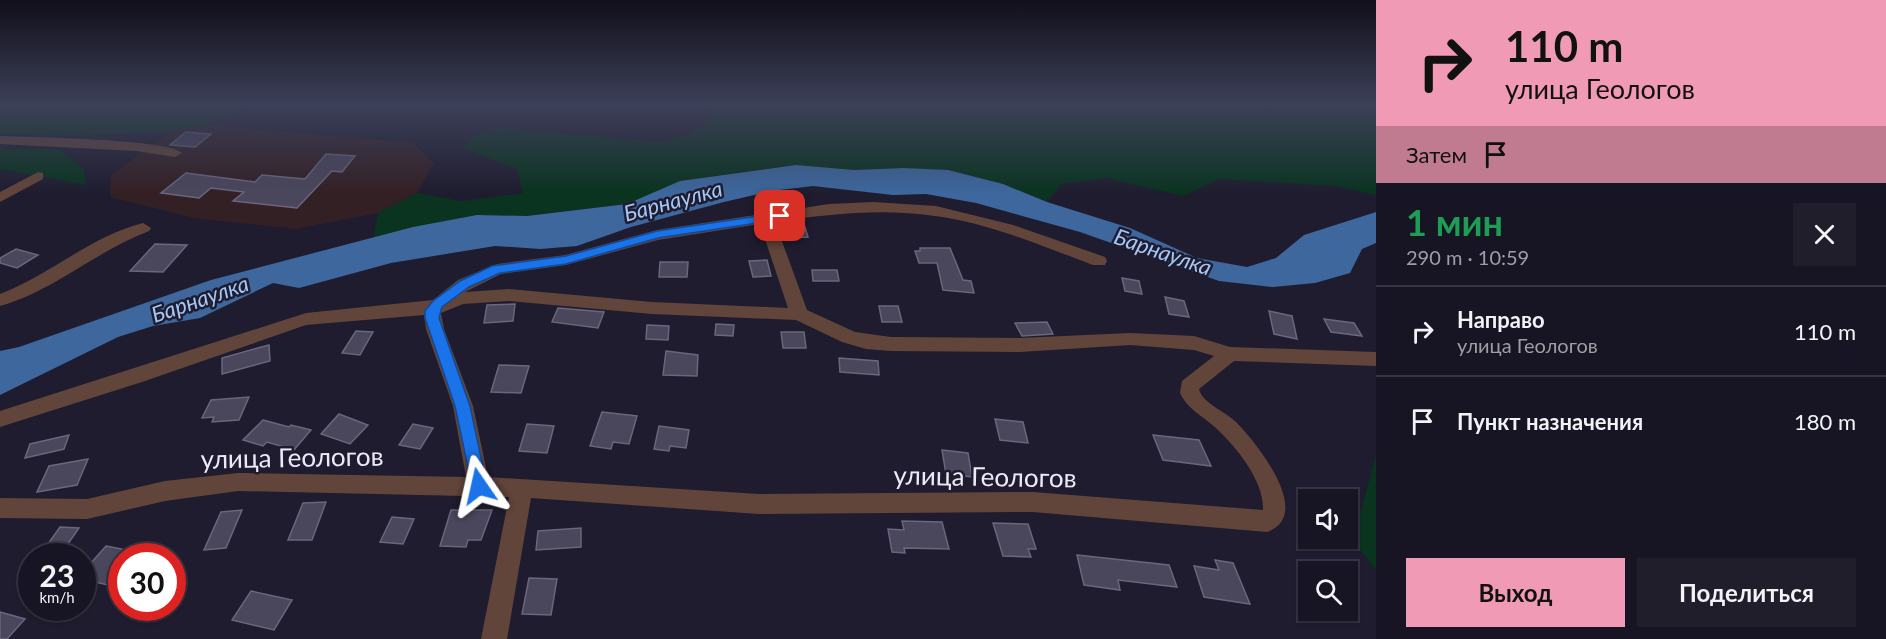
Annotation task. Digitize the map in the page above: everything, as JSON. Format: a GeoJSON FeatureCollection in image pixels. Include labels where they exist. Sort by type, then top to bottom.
{"type":"FeatureCollection","features":[{"type":"Feature","properties":{"kind":"street"},"geometry":{"type":"LineString","coordinates":[[0,140],[137,147],[175,153]]}},
{"type":"Feature","properties":{"kind":"street"},"geometry":{"type":"LineString","coordinates":[[0,198],[38,176]]}},
{"type":"Feature","properties":{"kind":"street"},"geometry":{"type":"LineString","coordinates":[[479,486],[462,406],[432,318],[432,311],[437,304],[464,284],[497,269],[566,260],[657,235],[829,210],[873,207],[928,210],[1007,228],[1099,261]]}},
{"type":"Feature","properties":{"kind":"street"},"geometry":{"type":"LineString","coordinates":[[766,219],[799,314]]}},
{"type":"Feature","properties":{"kind":"street"},"geometry":{"type":"LineString","coordinates":[[0,300],[48,280],[101,244],[143,228]]}},
{"type":"Feature","properties":{"kind":"street"},"geometry":{"type":"LineString","coordinates":[[0,419],[135,377],[258,333],[306,319],[424,309],[464,298],[509,295],[652,308],[799,314],[866,342],[936,346],[1020,345],[1130,339],[1194,343],[1230,354],[1343,356],[1376,359]]}},
{"type":"Feature","properties":{"kind":"street","name":"улица Геологов"},"geometry":{"type":"LineString","coordinates":[[0,508],[87,509],[165,491],[238,482],[363,483],[441,488],[479,486],[522,488],[759,504],[1033,502],[1267,522],[1274,515],[1276,505],[1269,486],[1249,453],[1222,421],[1194,402],[1189,394],[1189,386],[1230,354]]}},
{"type":"Feature","properties":{"kind":"street"},"geometry":{"type":"LineString","coordinates":[[494,639],[522,488]]}},
{"type":"Feature","properties":{"kind":"shaded area"},"geometry":{"type":"Polygon","coordinates":[[[168,134],[307,134],[413,143],[434,163],[417,193],[378,213],[296,229],[194,218],[110,197],[111,175],[168,134]]]}},
{"type":"Feature","properties":{"kind":"green space"},"geometry":{"type":"Polygon","coordinates":[[[0,134],[117,134],[74,136],[0,134]]]}},
{"type":"Feature","properties":{"kind":"green space"},"geometry":{"type":"Polygon","coordinates":[[[479,134],[565,134],[661,142],[690,134],[1376,134],[1376,195],[1335,186],[1219,179],[1183,196],[1107,178],[1061,184],[1047,202],[1003,184],[904,168],[758,173],[711,176],[627,204],[527,216],[477,215],[373,239],[378,213],[417,193],[462,201],[523,193],[517,169],[464,149],[472,136],[479,134]]]}},
{"type":"Feature","properties":{"kind":"green space"},"geometry":{"type":"Polygon","coordinates":[[[0,148],[60,150],[84,169],[86,185],[0,169],[0,148]]]}},
{"type":"Feature","properties":{"kind":"green space"},"geometry":{"type":"Polygon","coordinates":[[[1376,455],[1376,570],[1358,547],[1358,522],[1376,455]]]}},
{"type":"Feature","properties":{"kind":"water","name":"Барнаулка"},"geometry":{"type":"Polygon","coordinates":[[[796,165],[854,170],[904,168],[948,170],[1003,184],[1047,202],[1130,228],[1197,258],[1247,267],[1276,258],[1304,235],[1376,212],[1376,243],[1362,249],[1350,273],[1315,283],[1273,287],[1219,281],[1080,232],[976,203],[926,194],[893,195],[813,186],[771,191],[724,202],[631,227],[577,246],[540,249],[495,246],[391,263],[299,288],[273,283],[200,318],[153,326],[118,337],[0,395],[0,351],[19,347],[211,280],[413,227],[477,215],[527,216],[627,204],[680,181],[796,165]]]}},
{"type":"Feature","properties":{"kind":"building"},"geometry":{"type":"Polygon","coordinates":[[[184,134],[211,134],[195,147],[170,145],[184,134]]]}},
{"type":"Feature","properties":{"kind":"building"},"geometry":{"type":"Polygon","coordinates":[[[326,154],[355,156],[342,172],[332,171],[297,208],[233,201],[244,192],[211,188],[199,198],[161,193],[186,173],[255,182],[262,175],[305,179],[326,154]]]}},
{"type":"Feature","properties":{"kind":"building"},"geometry":{"type":"Polygon","coordinates":[[[804,224],[808,237],[791,238],[786,225],[804,224]]]}},
{"type":"Feature","properties":{"kind":"building"},"geometry":{"type":"Polygon","coordinates":[[[155,244],[187,245],[163,272],[130,271],[155,244]]]}},
{"type":"Feature","properties":{"kind":"building"},"geometry":{"type":"Polygon","coordinates":[[[920,248],[950,248],[963,280],[971,281],[974,293],[943,290],[937,263],[919,263],[915,251],[920,251],[920,248]]]}},
{"type":"Feature","properties":{"kind":"building"},"geometry":{"type":"Polygon","coordinates":[[[16,249],[38,255],[17,268],[0,263],[0,258],[16,249]]]}},
{"type":"Feature","properties":{"kind":"building"},"geometry":{"type":"Polygon","coordinates":[[[767,260],[771,276],[753,277],[749,261],[767,260]]]}},
{"type":"Feature","properties":{"kind":"building"},"geometry":{"type":"Polygon","coordinates":[[[660,262],[688,262],[687,277],[659,277],[660,262]]]}},
{"type":"Feature","properties":{"kind":"building"},"geometry":{"type":"Polygon","coordinates":[[[812,270],[837,270],[839,281],[813,281],[812,270]]]}},
{"type":"Feature","properties":{"kind":"building"},"geometry":{"type":"Polygon","coordinates":[[[1122,278],[1139,281],[1142,294],[1125,291],[1122,278]]]}},
{"type":"Feature","properties":{"kind":"building"},"geometry":{"type":"Polygon","coordinates":[[[1165,297],[1184,301],[1189,317],[1169,314],[1165,297]]]}},
{"type":"Feature","properties":{"kind":"building"},"geometry":{"type":"Polygon","coordinates":[[[515,304],[513,321],[484,323],[487,305],[515,304]]]}},
{"type":"Feature","properties":{"kind":"building"},"geometry":{"type":"Polygon","coordinates":[[[879,306],[898,306],[902,322],[882,322],[879,306]]]}},
{"type":"Feature","properties":{"kind":"building"},"geometry":{"type":"Polygon","coordinates":[[[558,308],[604,312],[598,328],[552,322],[558,308]]]}},
{"type":"Feature","properties":{"kind":"building"},"geometry":{"type":"Polygon","coordinates":[[[1269,311],[1292,316],[1297,339],[1274,334],[1269,311]]]}},
{"type":"Feature","properties":{"kind":"building"},"geometry":{"type":"Polygon","coordinates":[[[1324,319],[1354,323],[1362,336],[1331,332],[1324,319]]]}},
{"type":"Feature","properties":{"kind":"building"},"geometry":{"type":"Polygon","coordinates":[[[1047,322],[1053,334],[1022,336],[1015,323],[1047,322]]]}},
{"type":"Feature","properties":{"kind":"building"},"geometry":{"type":"Polygon","coordinates":[[[716,324],[734,325],[733,336],[715,335],[716,324]]]}},
{"type":"Feature","properties":{"kind":"building"},"geometry":{"type":"Polygon","coordinates":[[[647,325],[669,326],[668,340],[646,339],[647,325]]]}},
{"type":"Feature","properties":{"kind":"building"},"geometry":{"type":"Polygon","coordinates":[[[356,331],[373,332],[360,355],[342,353],[356,331]]]}},
{"type":"Feature","properties":{"kind":"building"},"geometry":{"type":"Polygon","coordinates":[[[781,332],[804,332],[806,348],[783,348],[781,332]]]}},
{"type":"Feature","properties":{"kind":"building"},"geometry":{"type":"Polygon","coordinates":[[[269,345],[270,361],[222,374],[222,358],[269,345]]]}},
{"type":"Feature","properties":{"kind":"building"},"geometry":{"type":"Polygon","coordinates":[[[666,351],[698,355],[697,376],[663,375],[666,351]]]}},
{"type":"Feature","properties":{"kind":"building"},"geometry":{"type":"Polygon","coordinates":[[[839,358],[878,361],[879,375],[840,372],[839,358]]]}},
{"type":"Feature","properties":{"kind":"building"},"geometry":{"type":"Polygon","coordinates":[[[499,365],[529,366],[521,393],[491,392],[499,365]]]}},
{"type":"Feature","properties":{"kind":"building"},"geometry":{"type":"Polygon","coordinates":[[[249,397],[239,420],[212,422],[214,417],[202,418],[211,400],[249,397]]]}},
{"type":"Feature","properties":{"kind":"building"},"geometry":{"type":"Polygon","coordinates":[[[602,412],[637,416],[629,444],[613,442],[611,449],[590,446],[602,412]]]}},
{"type":"Feature","properties":{"kind":"building"},"geometry":{"type":"Polygon","coordinates":[[[339,414],[368,425],[350,444],[321,434],[339,414]]]}},
{"type":"Feature","properties":{"kind":"building"},"geometry":{"type":"Polygon","coordinates":[[[995,419],[1023,422],[1028,443],[1000,440],[995,419]]]}},
{"type":"Feature","properties":{"kind":"building"},"geometry":{"type":"Polygon","coordinates":[[[263,420],[311,430],[294,450],[267,442],[263,446],[243,440],[263,420]]]}},
{"type":"Feature","properties":{"kind":"building"},"geometry":{"type":"Polygon","coordinates":[[[413,424],[433,428],[420,449],[399,445],[413,424]]]}},
{"type":"Feature","properties":{"kind":"building"},"geometry":{"type":"Polygon","coordinates":[[[527,424],[554,426],[547,453],[519,451],[527,424]]]}},
{"type":"Feature","properties":{"kind":"building"},"geometry":{"type":"Polygon","coordinates":[[[659,426],[689,430],[686,448],[670,446],[669,451],[654,449],[659,426]]]}},
{"type":"Feature","properties":{"kind":"building"},"geometry":{"type":"Polygon","coordinates":[[[69,435],[64,449],[25,458],[30,444],[69,435]]]}},
{"type":"Feature","properties":{"kind":"building"},"geometry":{"type":"Polygon","coordinates":[[[1153,435],[1199,440],[1211,466],[1163,460],[1153,435]]]}},
{"type":"Feature","properties":{"kind":"building"},"geometry":{"type":"Polygon","coordinates":[[[942,450],[968,453],[972,477],[946,474],[942,450]]]}},
{"type":"Feature","properties":{"kind":"building"},"geometry":{"type":"Polygon","coordinates":[[[88,459],[77,485],[37,492],[49,466],[88,459]]]}},
{"type":"Feature","properties":{"kind":"building"},"geometry":{"type":"Polygon","coordinates":[[[326,502],[312,540],[288,540],[303,503],[326,502]]]}},
{"type":"Feature","properties":{"kind":"building"},"geometry":{"type":"Polygon","coordinates":[[[242,510],[226,548],[204,550],[221,512],[242,510]]]}},
{"type":"Feature","properties":{"kind":"building"},"geometry":{"type":"Polygon","coordinates":[[[451,510],[492,510],[481,540],[468,540],[466,547],[440,546],[451,510]]]}},
{"type":"Feature","properties":{"kind":"building"},"geometry":{"type":"Polygon","coordinates":[[[392,517],[414,519],[403,544],[380,542],[392,517]]]}},
{"type":"Feature","properties":{"kind":"building"},"geometry":{"type":"Polygon","coordinates":[[[902,521],[942,522],[949,549],[904,548],[905,553],[892,552],[888,529],[904,530],[902,521]]]}},
{"type":"Feature","properties":{"kind":"building"},"geometry":{"type":"Polygon","coordinates":[[[993,523],[1028,524],[1036,549],[1028,549],[1031,557],[1003,556],[993,523]]]}},
{"type":"Feature","properties":{"kind":"building"},"geometry":{"type":"Polygon","coordinates":[[[60,527],[79,528],[69,543],[49,543],[60,527]]]}},
{"type":"Feature","properties":{"kind":"building"},"geometry":{"type":"Polygon","coordinates":[[[581,528],[581,547],[536,550],[538,531],[581,528]]]}},
{"type":"Feature","properties":{"kind":"building"},"geometry":{"type":"Polygon","coordinates":[[[108,546],[108,585],[96,582],[96,557],[108,546]]]}},
{"type":"Feature","properties":{"kind":"building"},"geometry":{"type":"Polygon","coordinates":[[[1077,555],[1169,565],[1177,587],[1118,580],[1120,590],[1084,585],[1077,555]]]}},
{"type":"Feature","properties":{"kind":"building"},"geometry":{"type":"Polygon","coordinates":[[[1215,560],[1233,563],[1250,604],[1204,597],[1194,566],[1219,570],[1215,560]]]}},
{"type":"Feature","properties":{"kind":"building"},"geometry":{"type":"Polygon","coordinates":[[[529,578],[557,579],[551,615],[522,614],[529,578]]]}},
{"type":"Feature","properties":{"kind":"building"},"geometry":{"type":"Polygon","coordinates":[[[251,591],[292,600],[274,630],[232,620],[251,591]]]}},
{"type":"Feature","properties":{"kind":"building"},"geometry":{"type":"Polygon","coordinates":[[[0,612],[18,617],[18,621],[23,621],[7,639],[0,639],[0,612]]]}},
{"type":"Feature","properties":{"kind":"route"},"geometry":{"type":"LineString","coordinates":[[479,486],[462,406],[432,318],[432,311],[437,304],[464,284],[497,269],[566,260],[657,235],[780,216]]}}]}
